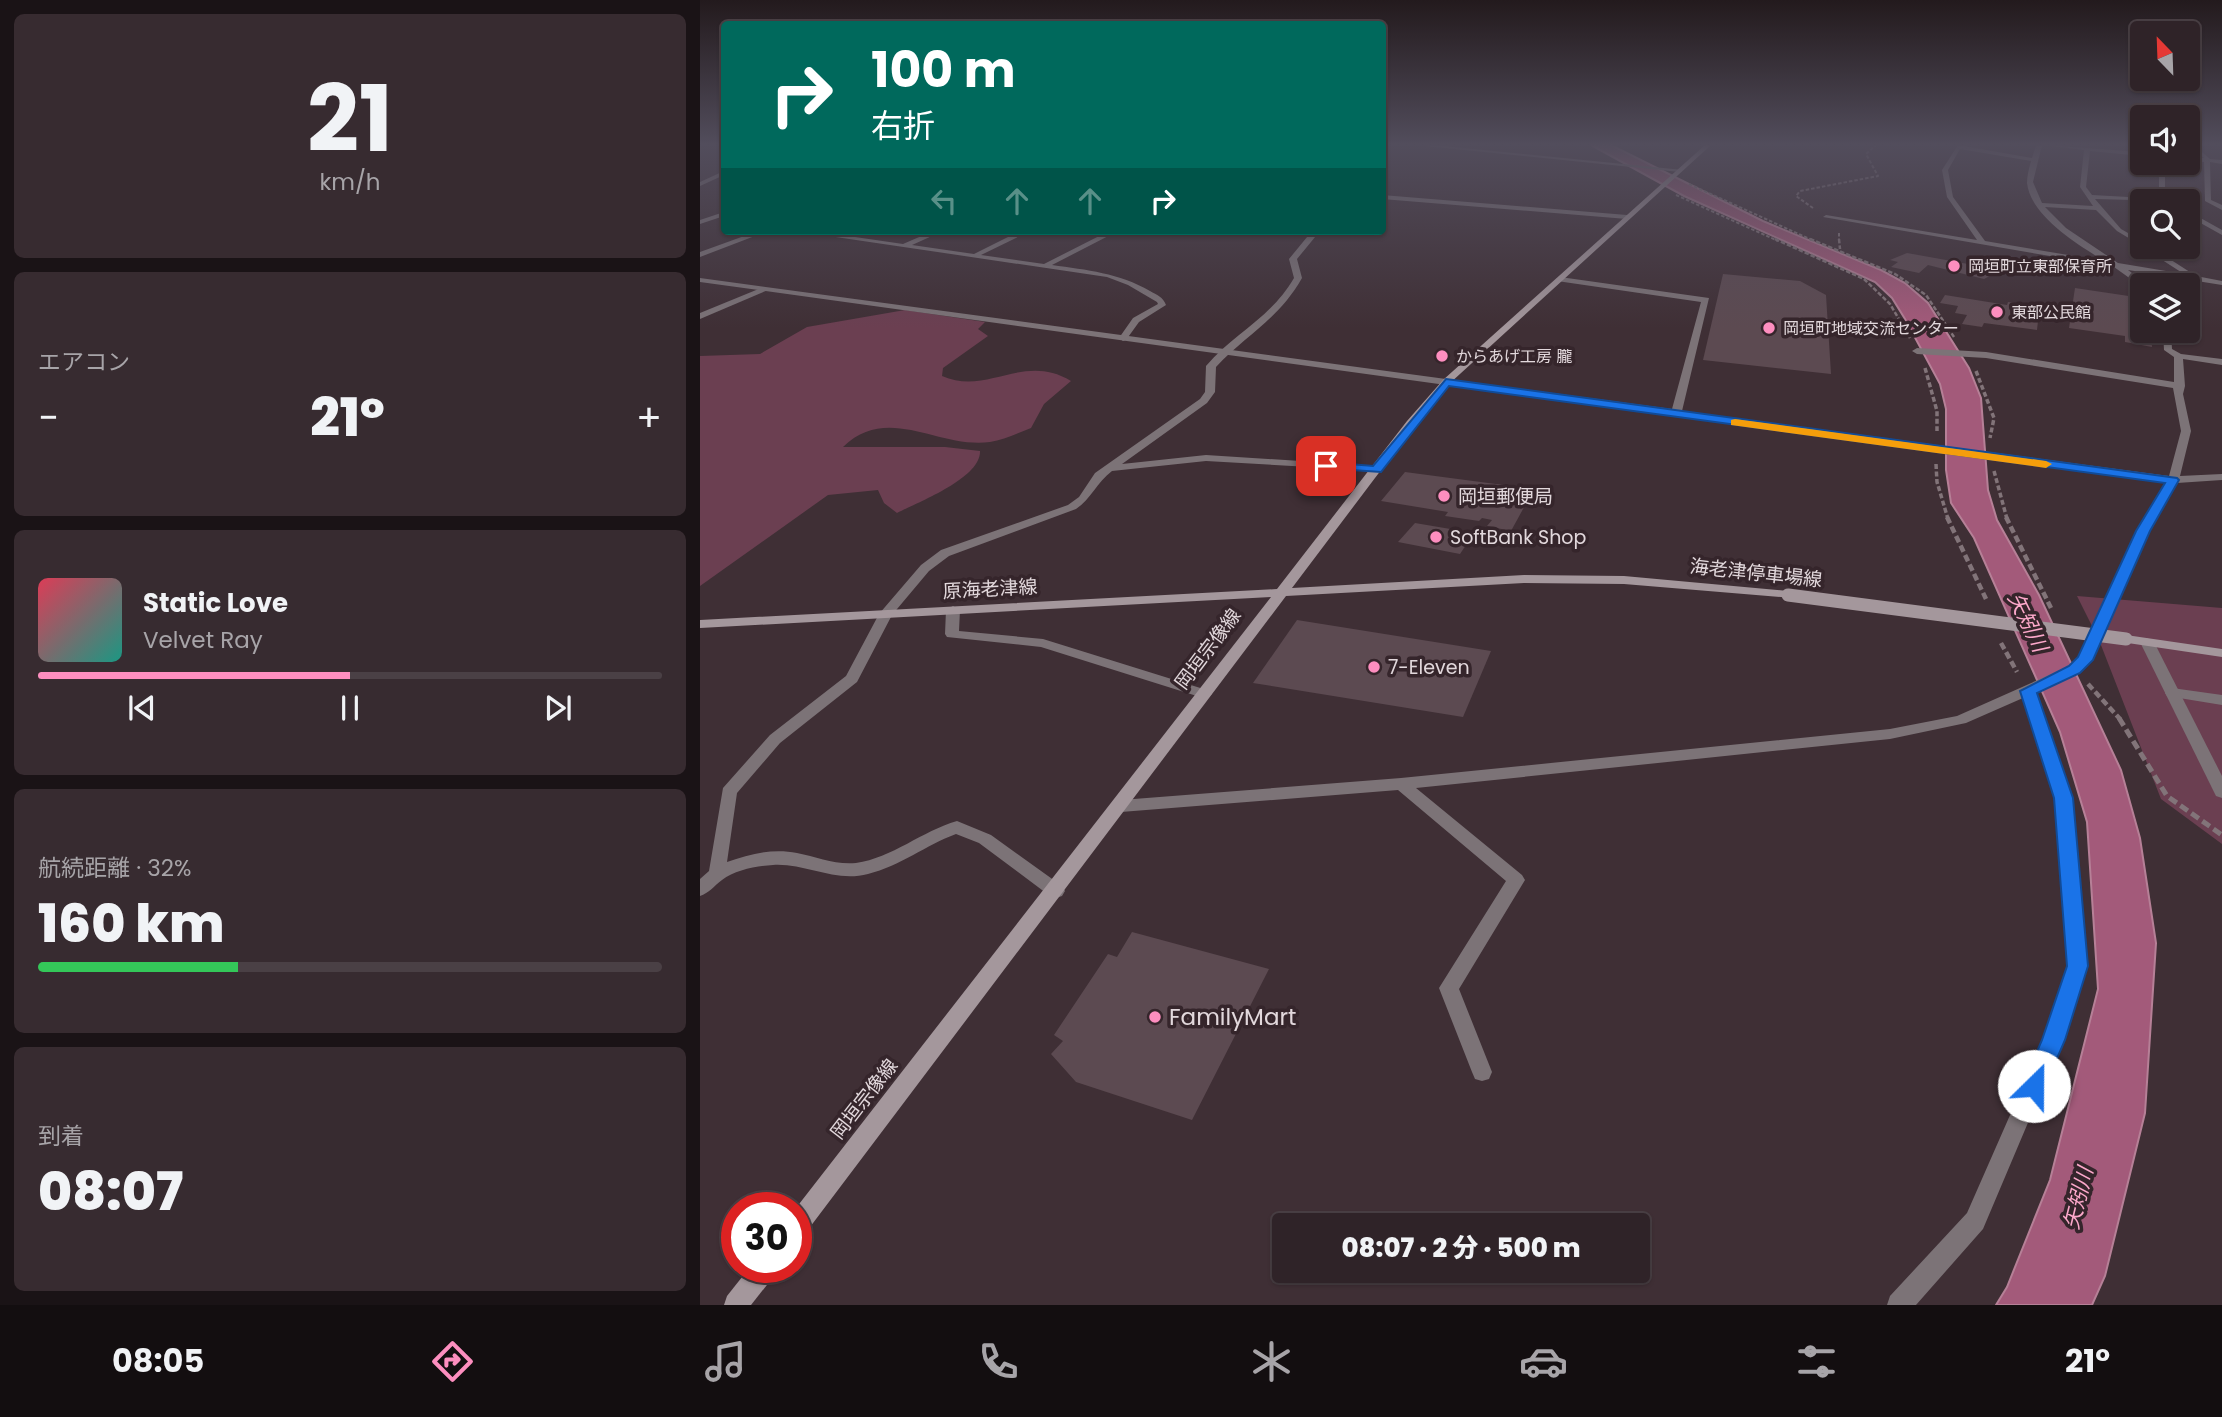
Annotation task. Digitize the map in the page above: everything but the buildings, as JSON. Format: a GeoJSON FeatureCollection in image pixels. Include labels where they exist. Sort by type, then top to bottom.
{"type":"FeatureCollection","features":[{"type":"Feature","properties":{"kind":"main road","name":"岡垣宗像線"},"geometry":{"type":"LineString","coordinates":[[812,1206],[1121,806],[1283,590],[1446,382],[1641,206]]}},
{"type":"Feature","properties":{"kind":"main road","name":"海老津停車場線"},"geometry":{"type":"LineString","coordinates":[[1283,590],[1549,579],[1624,580],[1788,595],[2222,653]]}},
{"type":"Feature","properties":{"kind":"main road","name":"原海老津線"},"geometry":{"type":"LineString","coordinates":[[700,624],[1283,590]]}},
{"type":"Feature","properties":{"kind":"main road"},"geometry":{"type":"LineString","coordinates":[[736,1305],[753,1283]]}},
{"type":"Feature","properties":{"kind":"street"},"geometry":{"type":"LineString","coordinates":[[1486,206],[1627,218]]}},
{"type":"Feature","properties":{"kind":"street"},"geometry":{"type":"LineString","coordinates":[[1957,206],[1983,244]]}},
{"type":"Feature","properties":{"kind":"street"},"geometry":{"type":"LineString","coordinates":[[2041,206],[2061,228],[2130,275]]}},
{"type":"Feature","properties":{"kind":"street"},"geometry":{"type":"LineString","coordinates":[[2057,206],[2098,208],[2119,230],[2130,237]]}},
{"type":"Feature","properties":{"kind":"street"},"geometry":{"type":"LineString","coordinates":[[700,222],[721,215]]}},
{"type":"Feature","properties":{"kind":"street"},"geometry":{"type":"LineString","coordinates":[[1826,217],[2156,273]]}},
{"type":"Feature","properties":{"kind":"street"},"geometry":{"type":"LineString","coordinates":[[2200,221],[2222,233]]}},
{"type":"Feature","properties":{"kind":"street"},"geometry":{"type":"LineString","coordinates":[[700,255],[753,235]]}},
{"type":"Feature","properties":{"kind":"street"},"geometry":{"type":"LineString","coordinates":[[829,235],[1048,264],[1108,275],[1131,283],[1161,300],[1162,305],[1136,320],[1123,338]]}},
{"type":"Feature","properties":{"kind":"street"},"geometry":{"type":"LineString","coordinates":[[905,245],[929,235]]}},
{"type":"Feature","properties":{"kind":"street"},"geometry":{"type":"LineString","coordinates":[[975,255],[1018,235]]}},
{"type":"Feature","properties":{"kind":"street"},"geometry":{"type":"LineString","coordinates":[[1048,264],[1106,235]]}},
{"type":"Feature","properties":{"kind":"street"},"geometry":{"type":"LineString","coordinates":[[717,874],[729,792],[775,739],[852,680],[887,614],[925,568],[945,553],[1072,507],[1083,499],[1108,468],[1205,401],[1210,393],[1211,366],[1284,303],[1298,278],[1293,259],[1313,235]]}},
{"type":"Feature","properties":{"kind":"street"},"geometry":{"type":"LineString","coordinates":[[2165,259],[2187,273]]}},
{"type":"Feature","properties":{"kind":"street"},"geometry":{"type":"LineString","coordinates":[[1560,279],[1706,300],[1676,414]]}},
{"type":"Feature","properties":{"kind":"street"},"geometry":{"type":"LineString","coordinates":[[2200,279],[2222,283]]}},
{"type":"Feature","properties":{"kind":"street"},"geometry":{"type":"LineString","coordinates":[[700,280],[1992,458],[2173,480],[2220,479]]}},
{"type":"Feature","properties":{"kind":"street"},"geometry":{"type":"LineString","coordinates":[[700,316],[764,290]]}},
{"type":"Feature","properties":{"kind":"street"},"geometry":{"type":"LineString","coordinates":[[2168,343],[2168,350],[2179,356],[2222,362]]}},
{"type":"Feature","properties":{"kind":"street"},"geometry":{"type":"LineString","coordinates":[[1917,351],[1964,353],[2180,386]]}},
{"type":"Feature","properties":{"kind":"street"},"geometry":{"type":"LineString","coordinates":[[1121,806],[1401,784],[1890,734],[1961,720],[2074,669],[2085,660],[2143,531],[2173,480],[2186,431],[2178,394],[2179,356]]}},
{"type":"Feature","properties":{"kind":"street"},"geometry":{"type":"LineString","coordinates":[[1108,468],[1206,458],[1377,470]]}},
{"type":"Feature","properties":{"kind":"street"},"geometry":{"type":"LineString","coordinates":[[953,610],[952,634],[1043,643],[1205,694]]}},
{"type":"Feature","properties":{"kind":"street"},"geometry":{"type":"LineString","coordinates":[[2147,642],[2222,792]]}},
{"type":"Feature","properties":{"kind":"street"},"geometry":{"type":"LineString","coordinates":[[1899,1305],[1975,1221],[2053,1040],[2077,966],[2063,798],[2028,691]]}},
{"type":"Feature","properties":{"kind":"street"},"geometry":{"type":"LineString","coordinates":[[2172,693],[2222,700]]}},
{"type":"Feature","properties":{"kind":"street"},"geometry":{"type":"LineString","coordinates":[[1401,784],[1516,880],[1449,988],[1482,1072]]}},
{"type":"Feature","properties":{"kind":"street"},"geometry":{"type":"LineString","coordinates":[[700,889],[717,874],[745,861],[766,858],[796,859],[826,869],[855,870],[886,861],[938,832],[957,827],[985,839],[1055,891]]}},
{"type":"Feature","properties":{"kind":"path"},"geometry":{"type":"LineString","coordinates":[[1701,206],[1864,279],[1890,304],[1931,380],[1937,411],[1936,475],[1950,524],[1980,581],[1987,604]]}},
{"type":"Feature","properties":{"kind":"path"},"geometry":{"type":"LineString","coordinates":[[1738,206],[1903,278],[1926,295],[1980,378],[1994,418],[1990,434],[2001,502],[2057,618]]}},
{"type":"Feature","properties":{"kind":"path"},"geometry":{"type":"LineString","coordinates":[[1811,206],[1826,217]]}},
{"type":"Feature","properties":{"kind":"path"},"geometry":{"type":"LineString","coordinates":[[1999,639],[2028,691]]}},
{"type":"Feature","properties":{"kind":"path"},"geometry":{"type":"LineString","coordinates":[[2074,669],[2118,716],[2167,796],[2222,835]]}},
{"type":"Feature","properties":{"kind":"shaded area"},"geometry":{"type":"Polygon","coordinates":[[[905,310],[985,322],[978,329],[988,336],[943,368],[942,376],[959,381],[975,381],[1037,371],[1054,373],[1071,381],[1044,404],[1031,428],[995,441],[951,440],[896,428],[860,434],[843,447],[945,447],[980,451],[978,461],[960,480],[897,513],[884,503],[878,490],[828,495],[700,586],[700,356],[760,354],[807,327],[905,310]]]}},
{"type":"Feature","properties":{"kind":"shaded area"},"geometry":{"type":"Polygon","coordinates":[[[2077,596],[2222,608],[2222,844],[2161,799],[2099,640],[2077,596]]]}},
{"type":"Feature","properties":{"kind":"water","name":"矢矧川"},"geometry":{"type":"Polygon","coordinates":[[[1706,206],[1733,206],[1881,270],[1905,283],[1928,303],[1969,368],[1981,398],[1988,490],[1997,520],[2039,595],[2121,770],[2140,838],[2156,943],[2145,1113],[2105,1276],[2092,1305],[1996,1305],[2007,1287],[2050,1180],[2098,989],[2087,822],[2060,732],[1974,538],[1951,503],[1946,470],[1946,409],[1940,384],[1892,298],[1875,282],[1706,206]]]}},
{"type":"Feature","properties":{"kind":"slow traffic"},"geometry":{"type":"LineString","coordinates":[[1735,422],[2046,464]]}},
{"type":"Feature","properties":{"kind":"place","name":"岡垣町立東部保育所"},"geometry":{"type":"Point","coordinates":[1954,266]}},
{"type":"Feature","properties":{"kind":"place","name":"東部公民館"},"geometry":{"type":"Point","coordinates":[1997,312]}},
{"type":"Feature","properties":{"kind":"place","name":"岡垣町地域交流センター"},"geometry":{"type":"Point","coordinates":[1769,328]}},
{"type":"Feature","properties":{"kind":"place","name":"からあげ工房 朧"},"geometry":{"type":"Point","coordinates":[1442,356]}},
{"type":"Feature","properties":{"kind":"place","name":"岡垣郵便局"},"geometry":{"type":"Point","coordinates":[1444,496]}},
{"type":"Feature","properties":{"kind":"place","name":"SoftBank Shop"},"geometry":{"type":"Point","coordinates":[1436,537]}},
{"type":"Feature","properties":{"kind":"place","name":"7-Eleven"},"geometry":{"type":"Point","coordinates":[1374,667]}},
{"type":"Feature","properties":{"kind":"place","name":"FamilyMart"},"geometry":{"type":"Point","coordinates":[1155,1017]}},
{"type":"Feature","properties":{"kind":"route"},"geometry":{"type":"LineString","coordinates":[[1326,466],[1377,470],[1411,423],[1446,382],[1992,458],[2173,480],[2143,531],[2085,660],[2074,669],[2028,691],[2063,798],[2077,966],[2053,1040],[2034,1086]]}}]}
